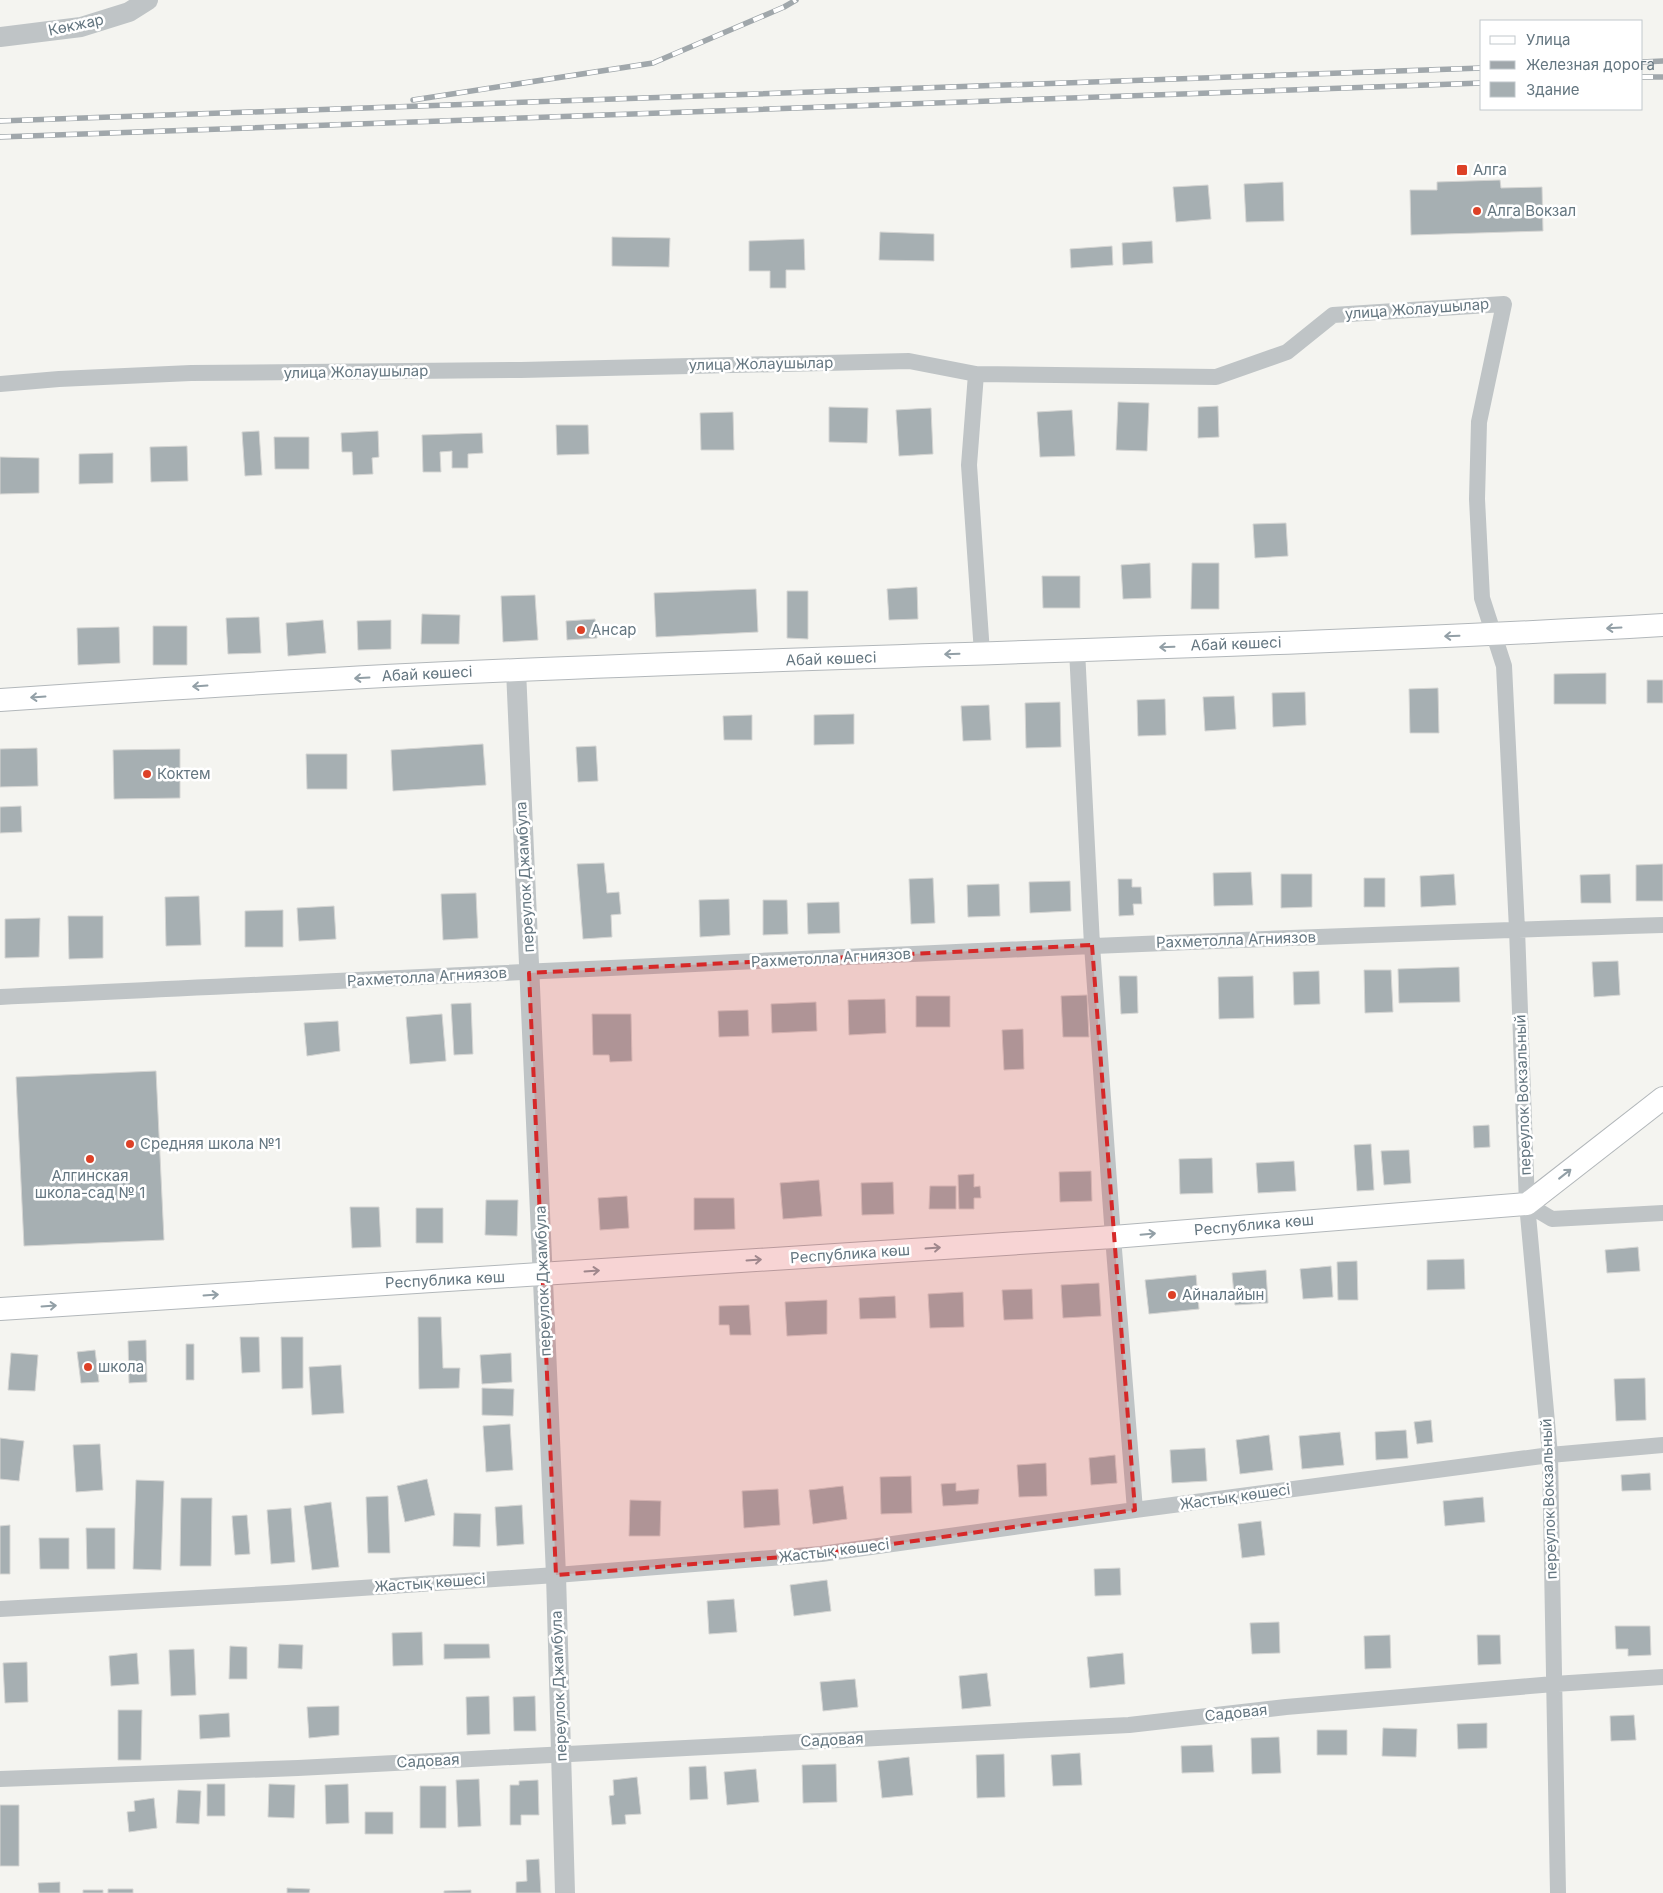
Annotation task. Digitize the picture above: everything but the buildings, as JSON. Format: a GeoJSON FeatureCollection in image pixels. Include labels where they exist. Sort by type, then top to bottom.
{"type":"FeatureCollection","features":[{"type":"Feature","properties":{"kind":"main road","name":"Абай көшесі"},"geometry":{"type":"LineString","coordinates":[[0,700],[242,684],[516,670],[1493,635],[1663,625]]}},
{"type":"Feature","properties":{"kind":"main road"},"geometry":{"type":"LineString","coordinates":[[1527,1204],[1663,1098]]}},
{"type":"Feature","properties":{"kind":"main road","name":"Республика көш"},"geometry":{"type":"LineString","coordinates":[[0,1309],[1113,1237],[1527,1204]]}},
{"type":"Feature","properties":{"kind":"street","name":"Көкжар"},"geometry":{"type":"LineString","coordinates":[[0,37],[80,27],[129,12],[148,0]]}},
{"type":"Feature","properties":{"kind":"street","name":"улица Жолаушылар"},"geometry":{"type":"LineString","coordinates":[[0,384],[60,379],[191,373],[493,370],[909,361],[976,374],[1216,377],[1287,352],[1333,315],[1504,304]]}},
{"type":"Feature","properties":{"kind":"street","name":"переулок Вокзальный"},"geometry":{"type":"LineString","coordinates":[[1504,304],[1479,422],[1477,499],[1482,598],[1504,666],[1517,929],[1527,1204],[1550,1455],[1558,1893]]}},
{"type":"Feature","properties":{"kind":"street"},"geometry":{"type":"LineString","coordinates":[[976,374],[969,464],[982,653]]}},
{"type":"Feature","properties":{"kind":"street"},"geometry":{"type":"LineString","coordinates":[[1077,650],[1092,945],[1113,1237],[1136,1510]]}},
{"type":"Feature","properties":{"kind":"street","name":"переулок Джамбула"},"geometry":{"type":"LineString","coordinates":[[516,670],[556,1575],[565,1893]]}},
{"type":"Feature","properties":{"kind":"street","name":"Рахметолла Агниязов"},"geometry":{"type":"LineString","coordinates":[[0,997],[1092,945],[1663,925]]}},
{"type":"Feature","properties":{"kind":"street"},"geometry":{"type":"LineString","coordinates":[[1527,1204],[1552,1219],[1663,1213]]}},
{"type":"Feature","properties":{"kind":"street","name":"Жастық көшесі"},"geometry":{"type":"LineString","coordinates":[[0,1609],[277,1594],[556,1575],[821,1554],[1550,1455],[1663,1445]]}},
{"type":"Feature","properties":{"kind":"street","name":"Садовая"},"geometry":{"type":"LineString","coordinates":[[0,1778],[298,1768],[1129,1724],[1286,1707],[1554,1684],[1663,1677]]}},
{"type":"Feature","properties":{"kind":"highlighted area"},"geometry":{"type":"Polygon","coordinates":[[[1092,945],[1135,1510],[821,1554],[556,1575],[529,973],[1092,945]]]}},
{"type":"Feature","properties":{"kind":"railway"},"geometry":{"type":"LineString","coordinates":[[413,100],[653,63],[784,7],[796,0]]}},
{"type":"Feature","properties":{"kind":"railway"},"geometry":{"type":"LineString","coordinates":[[1643,62],[1663,61]]}},
{"type":"Feature","properties":{"kind":"railway"},"geometry":{"type":"LineString","coordinates":[[0,121],[1480,68]]}},
{"type":"Feature","properties":{"kind":"railway"},"geometry":{"type":"LineString","coordinates":[[1643,77],[1663,77]]}},
{"type":"Feature","properties":{"kind":"railway"},"geometry":{"type":"LineString","coordinates":[[0,137],[1480,83]]}},
{"type":"Feature","properties":{"kind":"place","name":"Алга"},"geometry":{"type":"Point","coordinates":[1462,170]}},
{"type":"Feature","properties":{"kind":"place","name":"Алга Вокзал"},"geometry":{"type":"Point","coordinates":[1477,211]}},
{"type":"Feature","properties":{"kind":"place","name":"Ансар"},"geometry":{"type":"Point","coordinates":[581,630]}},
{"type":"Feature","properties":{"kind":"place","name":"Коктем"},"geometry":{"type":"Point","coordinates":[147,774]}},
{"type":"Feature","properties":{"kind":"place","name":"Средняя школа №1"},"geometry":{"type":"Point","coordinates":[130,1144]}},
{"type":"Feature","properties":{"kind":"place","name":"Алгинская школа-сад № 1"},"geometry":{"type":"Point","coordinates":[90,1159]}},
{"type":"Feature","properties":{"kind":"place","name":"Айналайын"},"geometry":{"type":"Point","coordinates":[1172,1295]}},
{"type":"Feature","properties":{"kind":"place","name":"школа"},"geometry":{"type":"Point","coordinates":[88,1367]}}]}
